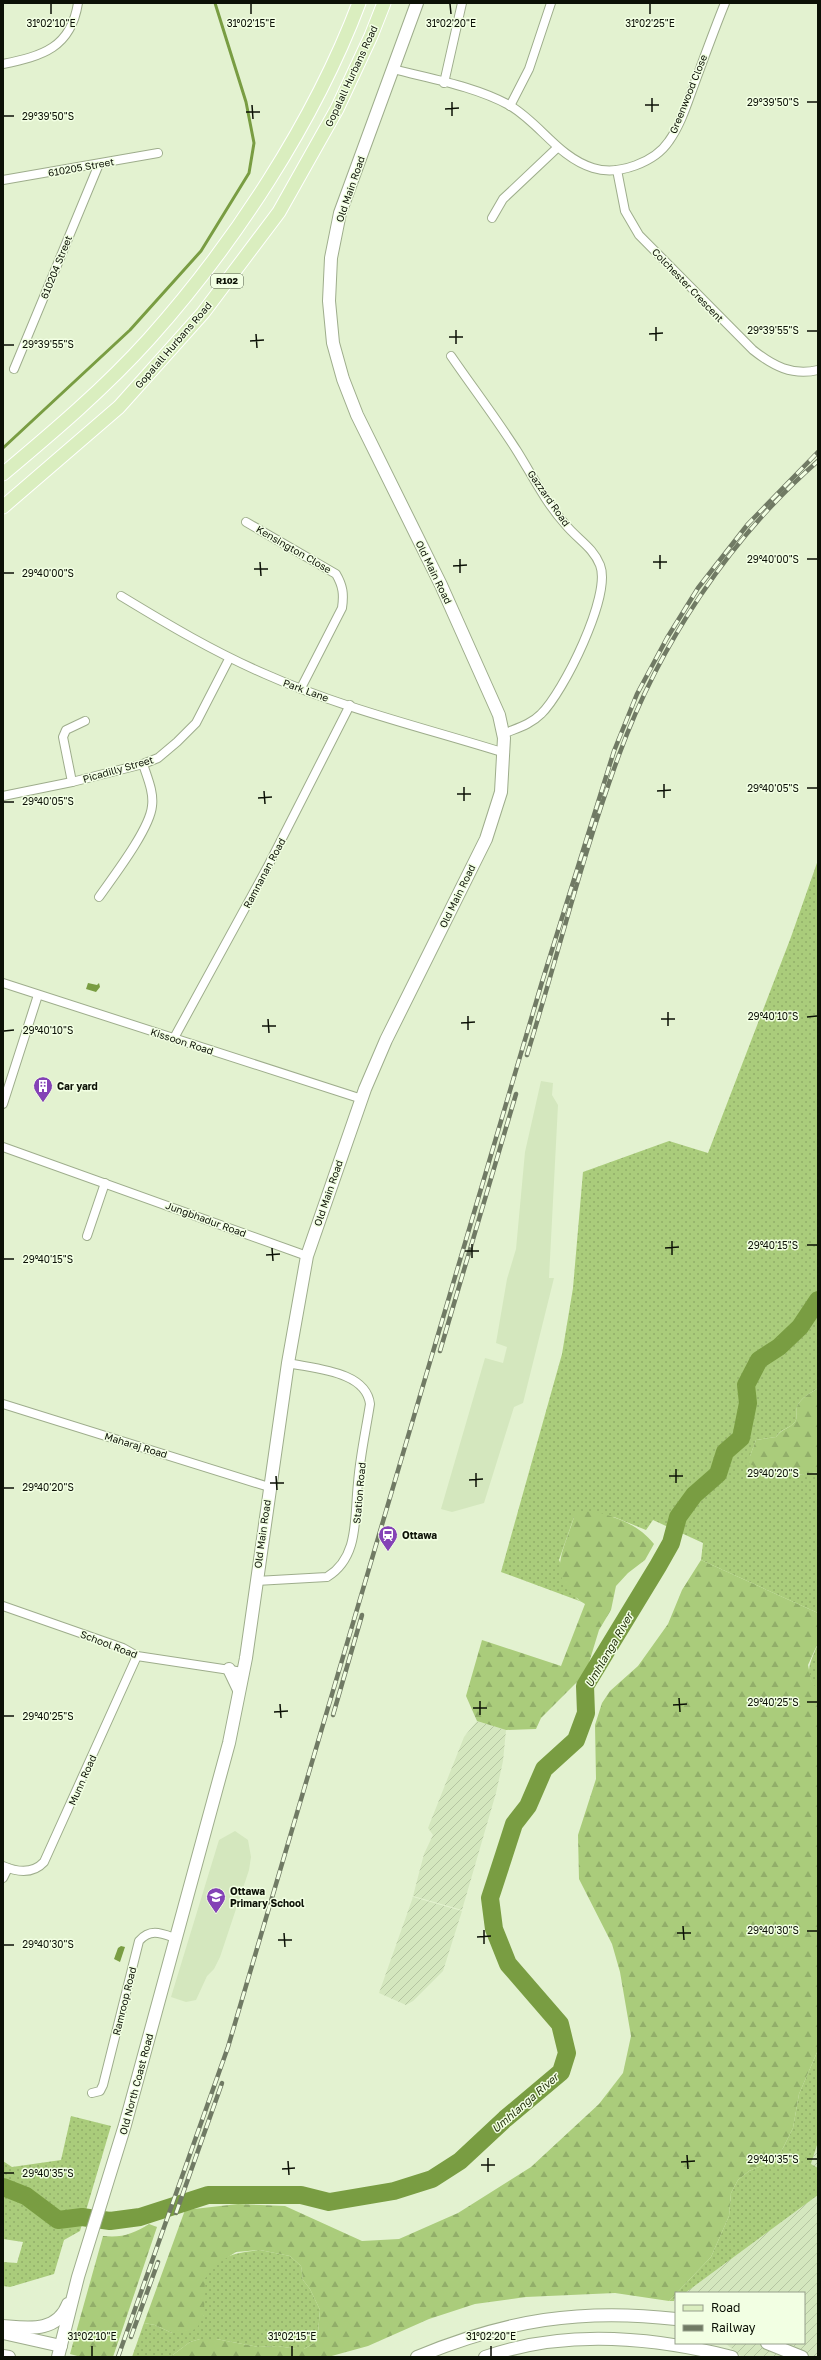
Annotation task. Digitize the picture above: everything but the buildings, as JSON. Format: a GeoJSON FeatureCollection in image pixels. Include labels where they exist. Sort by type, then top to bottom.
{"type":"FeatureCollection","features":[{"type":"Feature","properties":{"kind":"main road","name":"R102"},"geometry":{"type":"LineString","coordinates":[[3,474],[102,386],[148,340],[185,296],[241,219],[282,157],[316,99],[359,3]]}},
{"type":"Feature","properties":{"kind":"main road","name":"Gopalall Hurbans Road"},"geometry":{"type":"LineString","coordinates":[[3,507],[119,407],[203,313],[279,212],[337,109],[371,36],[384,3]]}},
{"type":"Feature","properties":{"kind":"street"},"geometry":{"type":"LineString","coordinates":[[3,64],[33,58],[53,48],[67,34],[76,16],[78,3]]}},
{"type":"Feature","properties":{"kind":"street","name":"Old Main Road"},"geometry":{"type":"LineString","coordinates":[[211,1811],[243,1672],[288,1363],[307,1256],[362,1098],[386,1040],[486,839],[501,792],[505,753],[504,734],[499,715],[440,585],[357,415],[343,378],[333,343],[330,301],[331,258],[340,213],[417,3]]}},
{"type":"Feature","properties":{"kind":"street"},"geometry":{"type":"LineString","coordinates":[[444,83],[462,3]]}},
{"type":"Feature","properties":{"kind":"street"},"geometry":{"type":"LineString","coordinates":[[510,106],[529,69],[551,3]]}},
{"type":"Feature","properties":{"kind":"street","name":"Greenwood Close"},"geometry":{"type":"LineString","coordinates":[[393,69],[487,95],[510,106],[537,128],[557,148],[594,169],[617,170],[634,166],[654,156],[669,141],[681,119],[725,3]]}},
{"type":"Feature","properties":{"kind":"street"},"geometry":{"type":"LineString","coordinates":[[492,218],[503,199],[557,148]]}},
{"type":"Feature","properties":{"kind":"street","name":"610205 Street"},"geometry":{"type":"LineString","coordinates":[[3,180],[158,153]]}},
{"type":"Feature","properties":{"kind":"street","name":"610204 Street"},"geometry":{"type":"LineString","coordinates":[[14,370],[99,164]]}},
{"type":"Feature","properties":{"kind":"street","name":"Colchester Crescent"},"geometry":{"type":"LineString","coordinates":[[617,170],[625,211],[639,235],[753,350],[772,365],[790,371],[818,370]]}},
{"type":"Feature","properties":{"kind":"street","name":"Gazzard Road"},"geometry":{"type":"LineString","coordinates":[[451,356],[502,428],[565,525],[583,540],[601,567],[602,579],[598,600],[587,636],[556,696],[530,723],[504,734]]}},
{"type":"Feature","properties":{"kind":"street","name":"Kensington Close"},"geometry":{"type":"LineString","coordinates":[[246,522],[336,574],[342,583],[344,594],[342,608],[301,688]]}},
{"type":"Feature","properties":{"kind":"street","name":"Park Lane"},"geometry":{"type":"LineString","coordinates":[[121,596],[229,659],[301,688],[350,705],[505,753]]}},
{"type":"Feature","properties":{"kind":"street","name":"Picadilly Street"},"geometry":{"type":"LineString","coordinates":[[3,796],[72,782],[143,764],[162,754],[196,723],[229,659]]}},
{"type":"Feature","properties":{"kind":"street","name":"Ramnanan Road"},"geometry":{"type":"LineString","coordinates":[[174,1038],[267,868],[350,705]]}},
{"type":"Feature","properties":{"kind":"street"},"geometry":{"type":"LineString","coordinates":[[72,782],[63,737],[66,730],[85,721]]}},
{"type":"Feature","properties":{"kind":"street"},"geometry":{"type":"LineString","coordinates":[[99,897],[127,858],[151,812],[152,795],[143,764]]}},
{"type":"Feature","properties":{"kind":"street","name":"Kissoon Road"},"geometry":{"type":"LineString","coordinates":[[3,983],[362,1098]]}},
{"type":"Feature","properties":{"kind":"street"},"geometry":{"type":"LineString","coordinates":[[3,1104],[38,995]]}},
{"type":"Feature","properties":{"kind":"street","name":"Jungbhadur Road"},"geometry":{"type":"LineString","coordinates":[[3,1147],[307,1256]]}},
{"type":"Feature","properties":{"kind":"street"},"geometry":{"type":"LineString","coordinates":[[87,1236],[105,1183]]}},
{"type":"Feature","properties":{"kind":"street","name":"Station Road"},"geometry":{"type":"LineString","coordinates":[[256,1581],[327,1577],[334,1572],[348,1554],[356,1524],[358,1482],[370,1404],[368,1393],[351,1378],[288,1363]]}},
{"type":"Feature","properties":{"kind":"street","name":"Maharaj Road"},"geometry":{"type":"LineString","coordinates":[[3,1404],[269,1487]]}},
{"type":"Feature","properties":{"kind":"street","name":"School Road"},"geometry":{"type":"LineString","coordinates":[[3,1606],[124,1648],[137,1656],[243,1672]]}},
{"type":"Feature","properties":{"kind":"street","name":"Munn Road"},"geometry":{"type":"LineString","coordinates":[[5,1867],[20,1871],[31,1870],[39,1868],[44,1862],[137,1656]]}},
{"type":"Feature","properties":{"kind":"street"},"geometry":{"type":"LineString","coordinates":[[229,1669],[239,1690]]}},
{"type":"Feature","properties":{"kind":"street","name":"Old North Coast Road"},"geometry":{"type":"LineString","coordinates":[[60,2351],[78,2277],[134,2089],[211,1811]]}},
{"type":"Feature","properties":{"kind":"street"},"geometry":{"type":"LineString","coordinates":[[3,1878],[5,1867]]}},
{"type":"Feature","properties":{"kind":"street","name":"Ramroop Road"},"geometry":{"type":"LineString","coordinates":[[92,2093],[100,2091],[103,2085],[139,1941],[147,1933],[152,1932],[175,1938]]}},
{"type":"Feature","properties":{"kind":"street"},"geometry":{"type":"LineString","coordinates":[[3,2326],[32,2328],[50,2325],[65,2312],[78,2277]]}},
{"type":"Feature","properties":{"kind":"street"},"geometry":{"type":"LineString","coordinates":[[417,2357],[474,2335],[541,2320],[597,2315],[675,2319]]}},
{"type":"Feature","properties":{"kind":"street"},"geometry":{"type":"LineString","coordinates":[[3,2333],[60,2351]]}},
{"type":"Feature","properties":{"kind":"street"},"geometry":{"type":"LineString","coordinates":[[485,2357],[527,2346],[561,2342],[627,2339],[684,2345],[732,2357]]}},
{"type":"Feature","properties":{"kind":"street"},"geometry":{"type":"LineString","coordinates":[[770,2344],[802,2357]]}},
{"type":"Feature","properties":{"kind":"street"},"geometry":{"type":"LineString","coordinates":[[3,2356],[9,2357]]}},
{"type":"Feature","properties":{"kind":"shaded area"},"geometry":{"type":"Polygon","coordinates":[[[88,983],[97,985],[99,983],[100,987],[96,992],[86,989],[88,983]]]}},
{"type":"Feature","properties":{"kind":"shaded area"},"geometry":{"type":"Polygon","coordinates":[[[541,1081],[553,1083],[552,1095],[558,1105],[549,1278],[554,1278],[523,1403],[514,1407],[484,1503],[452,1512],[441,1509],[485,1358],[503,1363],[507,1347],[496,1343],[507,1279],[516,1249],[525,1152],[541,1081]]]}},
{"type":"Feature","properties":{"kind":"shaded area"},"geometry":{"type":"Polygon","coordinates":[[[477,1721],[506,1730],[503,1761],[496,1793],[462,1910],[413,1896],[424,1854],[433,1835],[428,1828],[464,1737],[477,1721]]]}},
{"type":"Feature","properties":{"kind":"shaded area","name":"Ottawa Primary School"},"geometry":{"type":"Polygon","coordinates":[[[235,1831],[248,1840],[251,1857],[249,1870],[220,1957],[214,1969],[207,1976],[196,2000],[186,2002],[171,1997],[219,1840],[235,1831]]]}},
{"type":"Feature","properties":{"kind":"shaded area"},"geometry":{"type":"Polygon","coordinates":[[[413,1897],[462,1911],[443,1971],[413,2001],[406,2005],[379,1993],[413,1897]]]}},
{"type":"Feature","properties":{"kind":"shaded area"},"geometry":{"type":"Polygon","coordinates":[[[121,1946],[125,1947],[120,1962],[114,1959],[118,1948],[121,1946]]]}},
{"type":"Feature","properties":{"kind":"shaded area"},"geometry":{"type":"Polygon","coordinates":[[[818,2142],[818,2168],[811,2164],[818,2142]]]}},
{"type":"Feature","properties":{"kind":"shaded area"},"geometry":{"type":"Polygon","coordinates":[[[818,2195],[818,2357],[742,2357],[726,2344],[805,2344],[805,2292],[686,2292],[818,2195]]]}},
{"type":"Feature","properties":{"kind":"green space"},"geometry":{"type":"Polygon","coordinates":[[[818,860],[818,1388],[806,1396],[798,1404],[796,1409],[796,1420],[793,1424],[780,1432],[776,1437],[756,1440],[750,1456],[791,1476],[818,1472],[818,1613],[701,1560],[703,1543],[653,1520],[646,1530],[614,1517],[574,1517],[559,1560],[577,1599],[585,1603],[501,1572],[562,1354],[573,1288],[583,1172],[669,1141],[708,1153],[791,937],[818,860]]]}},
{"type":"Feature","properties":{"kind":"green space"},"geometry":{"type":"Polygon","coordinates":[[[818,1388],[818,1472],[788,1476],[771,1474],[745,1460],[750,1456],[756,1440],[776,1437],[793,1424],[796,1420],[796,1409],[798,1404],[806,1396],[818,1388]]]}},
{"type":"Feature","properties":{"kind":"green space"},"geometry":{"type":"Polygon","coordinates":[[[594,1511],[627,1523],[641,1531],[654,1544],[645,1560],[628,1573],[616,1586],[611,1610],[599,1630],[588,1666],[578,1681],[541,1718],[536,1729],[506,1730],[477,1721],[466,1696],[482,1640],[561,1666],[585,1604],[572,1594],[564,1584],[560,1564],[562,1554],[574,1517],[578,1512],[594,1511]]]}},
{"type":"Feature","properties":{"kind":"green space"},"geometry":{"type":"Polygon","coordinates":[[[701,1560],[818,1613],[818,1643],[808,1665],[811,1680],[818,1691],[818,2050],[799,2094],[793,2128],[777,2160],[749,2171],[738,2180],[731,2193],[729,2216],[711,2257],[678,2292],[675,2292],[675,2295],[669,2301],[615,2293],[526,2297],[475,2304],[429,2319],[368,2346],[328,2357],[170,2357],[190,2342],[200,2339],[216,2339],[258,2347],[278,2346],[304,2349],[314,2343],[318,2333],[320,2310],[310,2289],[303,2280],[301,2266],[290,2256],[260,2250],[236,2252],[214,2266],[205,2278],[204,2315],[197,2328],[187,2333],[172,2333],[155,2325],[144,2323],[185,2210],[238,2204],[285,2206],[362,2241],[399,2239],[458,2213],[531,2167],[599,2104],[623,2073],[631,2036],[620,1972],[612,1944],[579,1879],[578,1835],[596,1779],[595,1725],[602,1703],[610,1691],[638,1666],[668,1624],[682,1590],[701,1560]]]}},
{"type":"Feature","properties":{"kind":"green space"},"geometry":{"type":"Polygon","coordinates":[[[818,1643],[818,1691],[810,1678],[809,1667],[818,1643]]]}},
{"type":"Feature","properties":{"kind":"green space"},"geometry":{"type":"Polygon","coordinates":[[[818,2050],[818,2142],[811,2164],[818,2168],[818,2195],[686,2292],[678,2292],[711,2257],[729,2216],[731,2193],[738,2180],[749,2171],[777,2160],[793,2128],[799,2094],[818,2050]]]}},
{"type":"Feature","properties":{"kind":"green space"},"geometry":{"type":"Polygon","coordinates":[[[71,2116],[111,2126],[80,2231],[64,2240],[54,2274],[10,2287],[3,2286],[3,2262],[17,2263],[23,2242],[3,2239],[3,2161],[12,2167],[61,2160],[71,2116]]]}},
{"type":"Feature","properties":{"kind":"green space"},"geometry":{"type":"Polygon","coordinates":[[[149,2224],[157,2227],[113,2357],[81,2357],[70,2354],[103,2236],[122,2236],[149,2224]]]}},
{"type":"Feature","properties":{"kind":"green space"},"geometry":{"type":"Polygon","coordinates":[[[260,2250],[290,2256],[301,2266],[303,2280],[310,2289],[320,2310],[318,2333],[314,2343],[304,2349],[296,2349],[278,2346],[258,2347],[216,2339],[200,2339],[190,2342],[170,2357],[132,2357],[144,2323],[155,2325],[172,2333],[204,2315],[204,2282],[209,2270],[214,2264],[228,2256],[260,2250]]]}},
{"type":"Feature","properties":{"kind":"green space"},"geometry":{"type":"Polygon","coordinates":[[[675,2295],[674,2301],[669,2301],[675,2295]]]}},
{"type":"Feature","properties":{"kind":"waterway"},"geometry":{"type":"LineString","coordinates":[[3,448],[130,330],[201,251],[249,173],[254,143],[246,102],[215,3]]}},
{"type":"Feature","properties":{"kind":"waterway","name":"Umhlanga River"},"geometry":{"type":"LineString","coordinates":[[3,2187],[26,2196],[58,2220],[82,2217],[110,2221],[140,2217],[208,2195],[301,2195],[329,2202],[394,2191],[432,2179],[460,2161],[505,2119],[561,2072],[567,2053],[560,2024],[508,1964],[494,1929],[490,1898],[514,1824],[528,1806],[544,1769],[576,1740],[586,1713],[585,1686],[671,1543],[678,1517],[694,1495],[718,1474],[725,1452],[741,1438],[748,1403],[746,1385],[759,1360],[779,1347],[800,1327],[818,1300]]}},
{"type":"Feature","properties":{"kind":"railway"},"geometry":{"type":"LineString","coordinates":[[118,2357],[228,2047],[542,982],[614,751],[637,694],[667,638],[698,588],[748,524],[818,452]]}},
{"type":"Feature","properties":{"kind":"railway"},"geometry":{"type":"LineString","coordinates":[[527,1055],[582,867],[606,792],[635,714],[654,674],[676,634],[726,559],[755,524],[818,461]]}},
{"type":"Feature","properties":{"kind":"railway"},"geometry":{"type":"LineString","coordinates":[[440,1351],[516,1094]]}},
{"type":"Feature","properties":{"kind":"railway"},"geometry":{"type":"LineString","coordinates":[[333,1715],[362,1615]]}},
{"type":"Feature","properties":{"kind":"railway"},"geometry":{"type":"LineString","coordinates":[[176,2213],[222,2083]]}},
{"type":"Feature","properties":{"kind":"railway"},"geometry":{"type":"LineString","coordinates":[[131,2337],[158,2262]]}},
{"type":"Feature","properties":{"kind":"place","name":"Car yard"},"geometry":{"type":"Point","coordinates":[43,1103]}},
{"type":"Feature","properties":{"kind":"place","name":"Ottawa"},"geometry":{"type":"Point","coordinates":[388,1552]}},
{"type":"Feature","properties":{"kind":"place","name":"Ottawa Primary School"},"geometry":{"type":"Point","coordinates":[216,1914]}}]}
